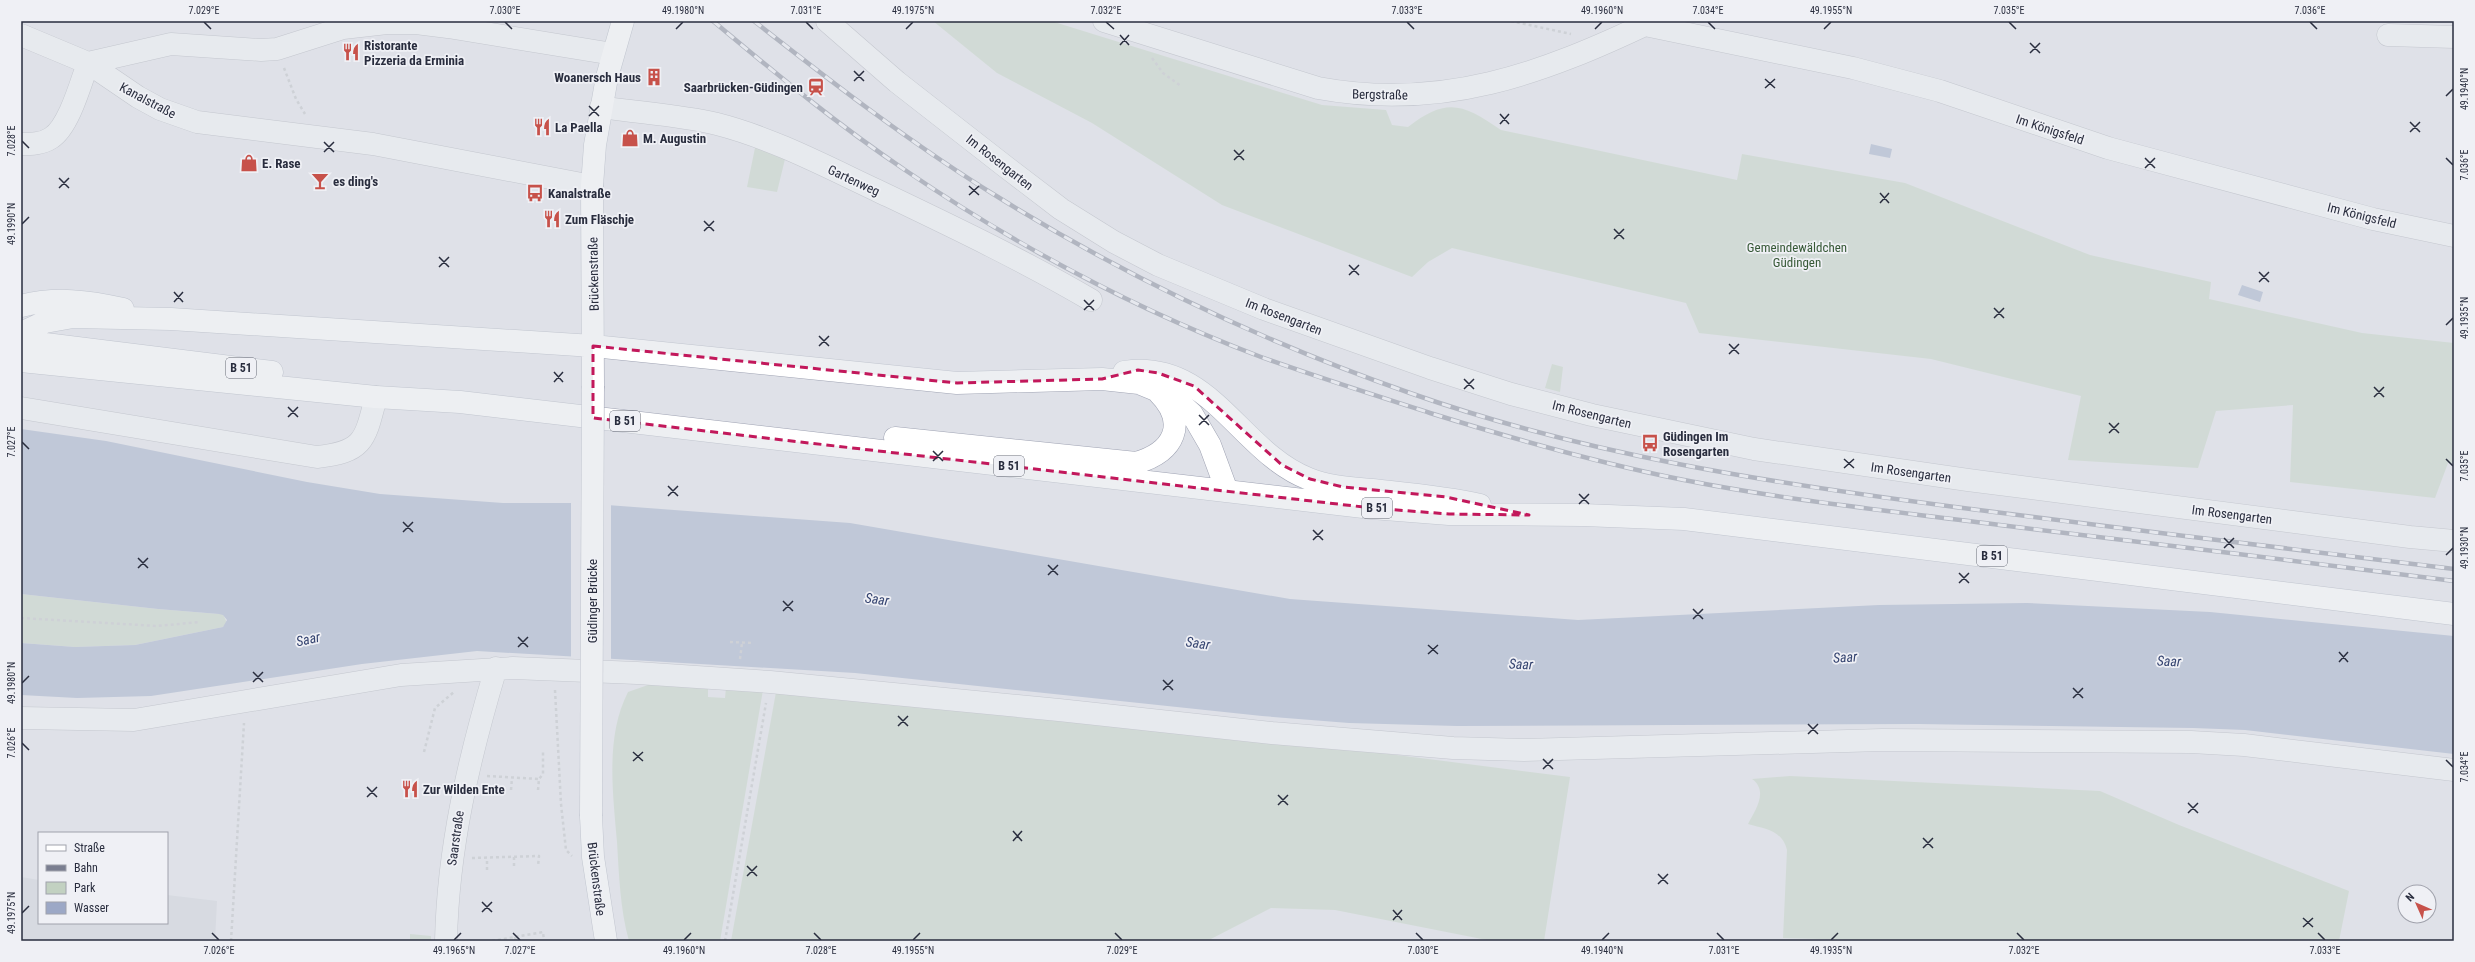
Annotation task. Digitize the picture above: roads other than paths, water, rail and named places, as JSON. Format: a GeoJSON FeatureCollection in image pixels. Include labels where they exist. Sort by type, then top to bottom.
{"type":"FeatureCollection","features":[{"type":"Feature","properties":{"kind":"main road","name":"Brückenstraße"},"geometry":{"type":"LineString","coordinates":[[593,386],[592,186],[601,107],[613,54],[623,21]]}},
{"type":"Feature","properties":{"kind":"main road"},"geometry":{"type":"LineString","coordinates":[[21,306],[52,300],[89,301],[171,319]]}},
{"type":"Feature","properties":{"kind":"main road"},"geometry":{"type":"LineString","coordinates":[[21,333],[45,322],[73,318],[171,319],[593,346],[956,383],[1102,379],[1139,383],[1173,396],[1192,414],[1210,445],[1227,491]]}},
{"type":"Feature","properties":{"kind":"main road","name":"B 51"},"geometry":{"type":"LineString","coordinates":[[21,342],[377,385],[460,402]]}},
{"type":"Feature","properties":{"kind":"main road","name":"B 51"},"geometry":{"type":"LineString","coordinates":[[21,361],[376,397],[460,402],[1372,508],[1449,514],[1626,516],[1750,526],[2454,614]]}},
{"type":"Feature","properties":{"kind":"main road"},"geometry":{"type":"LineString","coordinates":[[1102,379],[1124,372],[1138,370],[1178,378],[1194,386],[1210,398],[1266,454],[1282,465],[1310,479],[1343,487],[1446,497],[1529,515]]}},
{"type":"Feature","properties":{"kind":"main road","name":"Güdinger Brücke"},"geometry":{"type":"LineString","coordinates":[[592,816],[593,386]]}},
{"type":"Feature","properties":{"kind":"main road"},"geometry":{"type":"LineString","coordinates":[[790,441],[833,431],[1136,463],[1153,458],[1165,448],[1174,434],[1175,424],[1172,411],[1167,400],[1156,390]]}},
{"type":"Feature","properties":{"kind":"main road","name":"Brückenstraße"},"geometry":{"type":"LineString","coordinates":[[592,816],[593,857],[606,941]]}},
{"type":"Feature","properties":{"kind":"street","name":"Im Rosengarten"},"geometry":{"type":"LineString","coordinates":[[827,21],[897,82],[1018,176],[1061,209],[1114,242],[1158,265],[1271,311],[1511,394],[1592,415],[1706,440],[1800,457],[2379,533],[2454,541]]}},
{"type":"Feature","properties":{"kind":"street","name":"Bergstraße"},"geometry":{"type":"LineString","coordinates":[[1104,21],[1318,88],[1347,93],[1382,95],[1464,89],[1495,84],[1564,61],[1649,23]]}},
{"type":"Feature","properties":{"kind":"street"},"geometry":{"type":"LineString","coordinates":[[21,144],[37,144],[52,138],[63,125],[88,63],[171,44],[261,50],[277,49],[343,28],[416,23],[613,54]]}},
{"type":"Feature","properties":{"kind":"street","name":"Im Königsfeld"},"geometry":{"type":"LineString","coordinates":[[1649,23],[1853,68],[1940,91],[2108,148],[2373,219],[2454,236]]}},
{"type":"Feature","properties":{"kind":"street","name":"Kanalstraße"},"geometry":{"type":"LineString","coordinates":[[21,35],[88,63],[138,97],[160,109],[197,122],[319,136],[412,150],[539,178],[592,186]]}},
{"type":"Feature","properties":{"kind":"street"},"geometry":{"type":"LineString","coordinates":[[2388,35],[2454,37]]}},
{"type":"Feature","properties":{"kind":"street","name":"Gartenweg"},"geometry":{"type":"LineString","coordinates":[[601,107],[660,116],[682,117],[718,124],[769,142],[962,230],[1041,271],[1091,300]]}},
{"type":"Feature","properties":{"kind":"street"},"geometry":{"type":"LineString","coordinates":[[21,408],[317,457],[341,454],[358,445],[368,428],[376,397]]}},
{"type":"Feature","properties":{"kind":"street"},"geometry":{"type":"LineString","coordinates":[[21,718],[134,720],[244,700],[401,675],[496,668],[554,669],[770,682],[1051,709],[1272,733],[1453,748],[1524,750],[1882,740],[2191,742],[2244,745],[2454,770]]}},
{"type":"Feature","properties":{"kind":"street","name":"Saarstraße"},"geometry":{"type":"LineString","coordinates":[[446,941],[452,860],[467,775],[496,668]]}},
{"type":"Feature","properties":{"kind":"water"},"geometry":{"type":"Polygon","coordinates":[[[1871,144],[1892,149],[1890,158],[1869,154],[1871,144]]]}},
{"type":"Feature","properties":{"kind":"water"},"geometry":{"type":"Polygon","coordinates":[[[2242,285],[2263,292],[2260,302],[2238,295],[2242,285]]]}},
{"type":"Feature","properties":{"kind":"water","name":"Saar"},"geometry":{"type":"Polygon","coordinates":[[[21,429],[106,441],[307,482],[380,494],[503,503],[580,503],[850,523],[1290,599],[1578,620],[1879,605],[2027,603],[2210,612],[2454,636],[2454,754],[2245,730],[2193,728],[1918,724],[1457,726],[1349,723],[1262,716],[855,673],[477,651],[362,664],[151,696],[77,698],[21,695],[21,643],[75,647],[135,645],[223,627],[227,620],[223,615],[219,614],[21,594],[21,429]]]}},
{"type":"Feature","properties":{"kind":"railway"},"geometry":{"type":"LineString","coordinates":[[713,21],[807,98],[880,153],[947,198],[1033,250],[1123,297],[1215,339],[1324,379],[1430,413],[1556,450],[1684,480],[1764,494],[1886,511],[2454,581]]}},
{"type":"Feature","properties":{"kind":"railway"},"geometry":{"type":"LineString","coordinates":[[754,21],[904,135],[998,197],[1097,255],[1199,307],[1303,353],[1356,374],[1476,415],[1544,434],[1611,450],[1748,477],[1817,488],[2017,515],[2454,569]]}},
{"type":"Feature","properties":{"kind":"place","name":"Ristorante Pizzeria da Erminia"},"geometry":{"type":"Point","coordinates":[351,52]}},
{"type":"Feature","properties":{"kind":"place","name":"Woanersch Haus"},"geometry":{"type":"Point","coordinates":[654,77]}},
{"type":"Feature","properties":{"kind":"place","name":"Saarbrücken-Güdingen"},"geometry":{"type":"Point","coordinates":[816,87]}},
{"type":"Feature","properties":{"kind":"place","name":"La Paella"},"geometry":{"type":"Point","coordinates":[542,127]}},
{"type":"Feature","properties":{"kind":"place","name":"M. Augustin"},"geometry":{"type":"Point","coordinates":[630,138]}},
{"type":"Feature","properties":{"kind":"place","name":"E. Rase"},"geometry":{"type":"Point","coordinates":[249,163]}},
{"type":"Feature","properties":{"kind":"place","name":"es ding's"},"geometry":{"type":"Point","coordinates":[320,181]}},
{"type":"Feature","properties":{"kind":"place","name":"Kanalstraße"},"geometry":{"type":"Point","coordinates":[535,193]}},
{"type":"Feature","properties":{"kind":"place","name":"Zum Fläschje"},"geometry":{"type":"Point","coordinates":[552,219]}},
{"type":"Feature","properties":{"kind":"place","name":"Güdingen Im Rosengarten"},"geometry":{"type":"Point","coordinates":[1650,443]}},
{"type":"Feature","properties":{"kind":"place","name":"Zur Wilden Ente"},"geometry":{"type":"Point","coordinates":[410,789]}},
{"type":"Feature","properties":{"kind":"park label","name":"Gemeindewäldchen Güdingen"},"geometry":{"type":"Point","coordinates":[1797,254]}}]}
